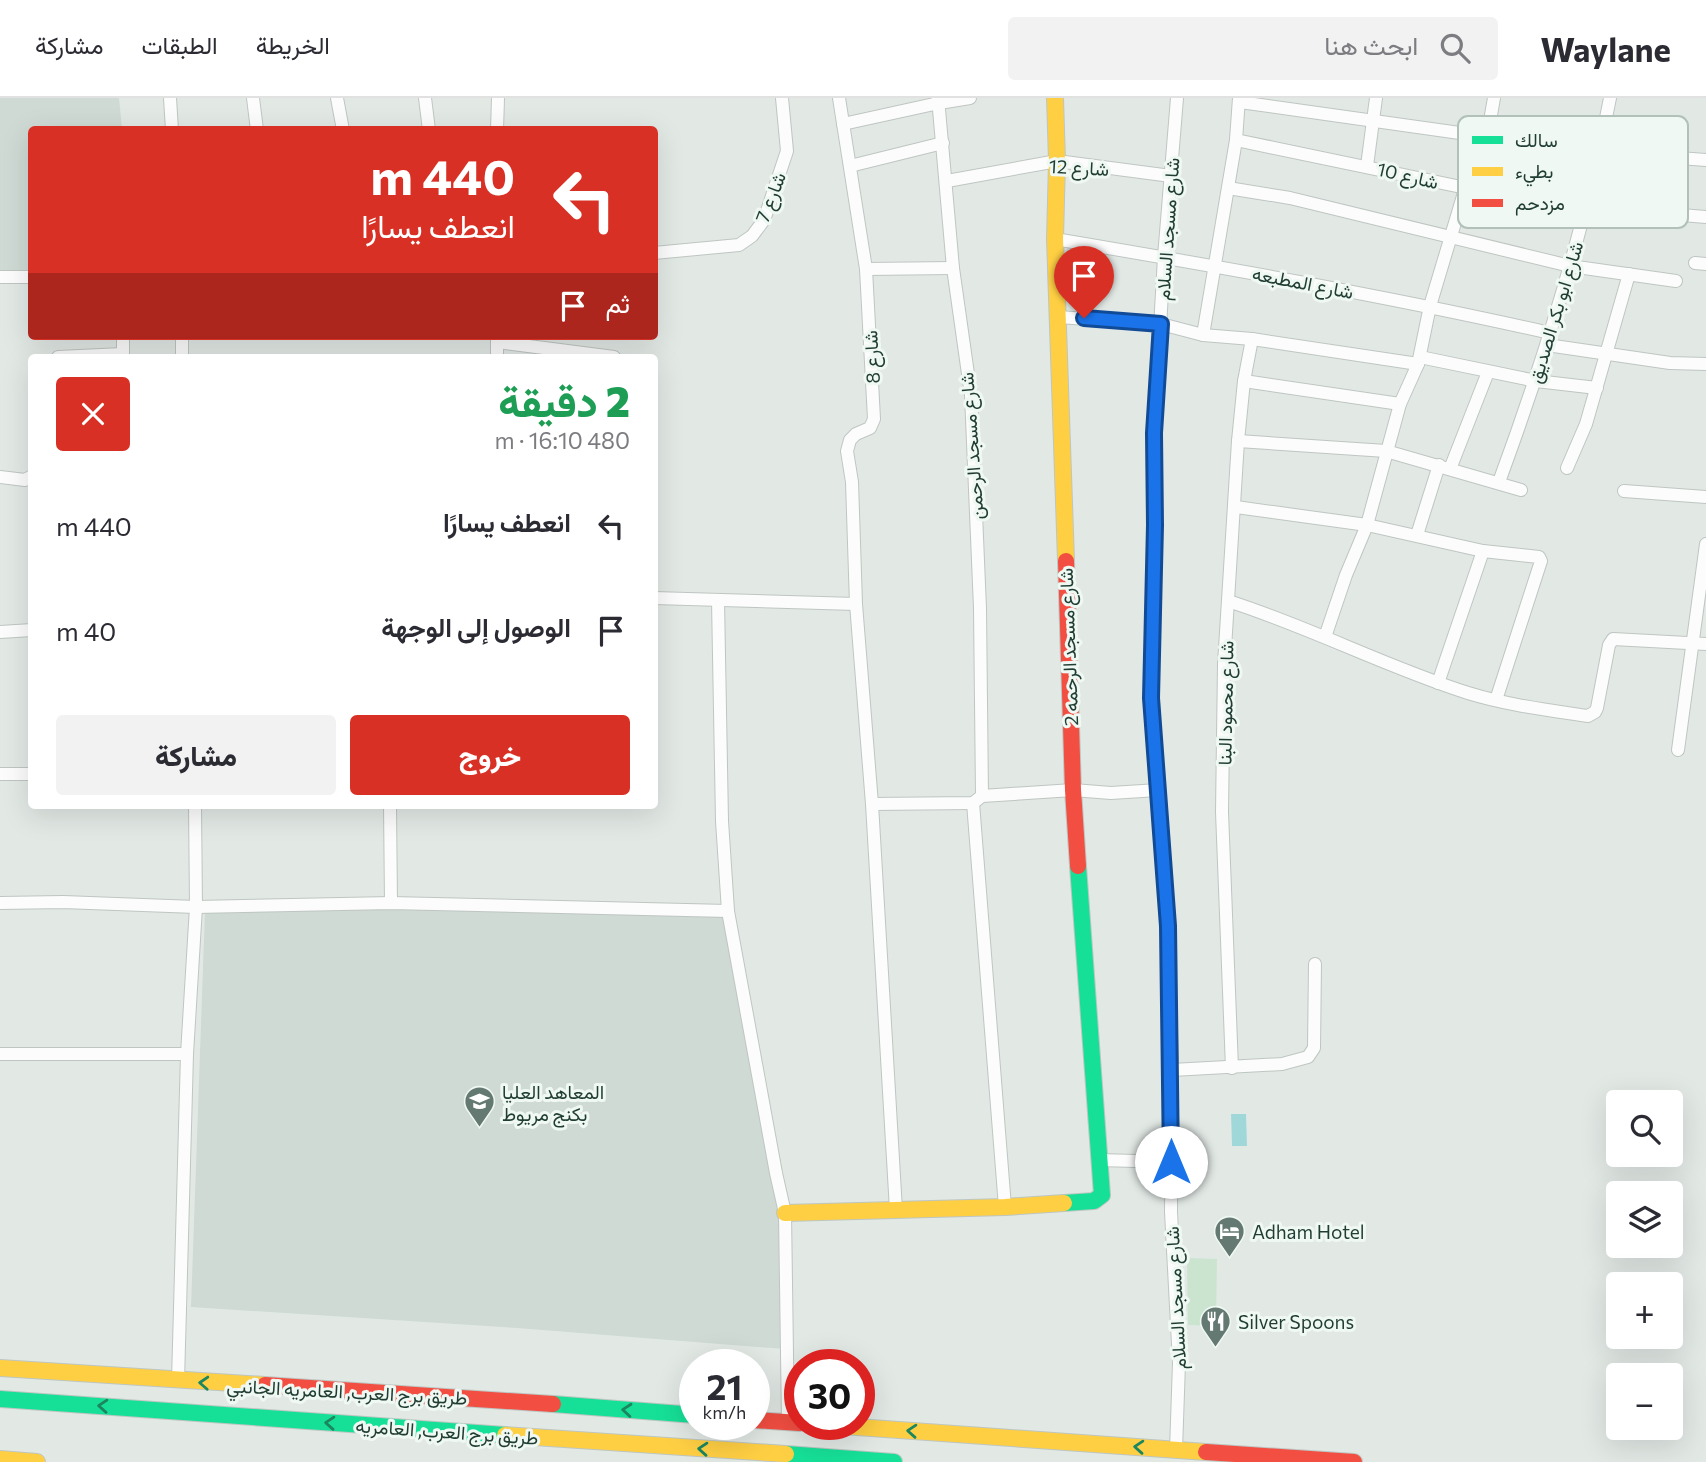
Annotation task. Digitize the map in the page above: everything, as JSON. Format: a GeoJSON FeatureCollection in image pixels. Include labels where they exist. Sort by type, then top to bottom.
{"type":"FeatureCollection","features":[{"type":"Feature","properties":{"kind":"main road","name":"شارع مسجد الرحمه 2"},"geometry":{"type":"LineString","coordinates":[[1005,1207],[1094,1201],[1102,1195],[1073,790],[1055,239],[1055,98]]}},
{"type":"Feature","properties":{"kind":"main road"},"geometry":{"type":"LineString","coordinates":[[785,1213],[1005,1207]]}},
{"type":"Feature","properties":{"kind":"main road","name":"طريق برج العرب, العامريه الجانبي"},"geometry":{"type":"LineString","coordinates":[[0,1368],[679,1414]]}},
{"type":"Feature","properties":{"kind":"main road","name":"طريق برج العرب, العامريه"},"geometry":{"type":"LineString","coordinates":[[0,1399],[894,1462]]}},
{"type":"Feature","properties":{"kind":"main road"},"geometry":{"type":"LineString","coordinates":[[875,1428],[1354,1462]]}},
{"type":"Feature","properties":{"kind":"main road"},"geometry":{"type":"LineString","coordinates":[[0,1459],[37,1462]]}},
{"type":"Feature","properties":{"kind":"street"},"geometry":{"type":"LineString","coordinates":[[170,98],[172,126]]}},
{"type":"Feature","properties":{"kind":"street"},"geometry":{"type":"LineString","coordinates":[[253,98],[256,126]]}},
{"type":"Feature","properties":{"kind":"street"},"geometry":{"type":"LineString","coordinates":[[337,98],[342,126]]}},
{"type":"Feature","properties":{"kind":"street"},"geometry":{"type":"LineString","coordinates":[[425,98],[428,126]]}},
{"type":"Feature","properties":{"kind":"street","name":"شارع 7"},"geometry":{"type":"LineString","coordinates":[[658,253],[739,245],[752,236],[764,220],[787,152],[782,98]]}},
{"type":"Feature","properties":{"kind":"street","name":"شارع 8"},"geometry":{"type":"LineString","coordinates":[[839,98],[866,269],[874,419],[870,428],[856,434],[847,447],[852,482],[856,604],[872,804],[896,1210]]}},
{"type":"Feature","properties":{"kind":"street"},"geometry":{"type":"LineString","coordinates":[[843,124],[939,100],[970,98]]}},
{"type":"Feature","properties":{"kind":"street","name":"شارع مسجد السلام"},"geometry":{"type":"LineString","coordinates":[[1176,1450],[1180,1363],[1171,1212],[1172,1070],[1168,926],[1151,698],[1151,648],[1155,525],[1154,433],[1177,98]]}},
{"type":"Feature","properties":{"kind":"street"},"geometry":{"type":"LineString","coordinates":[[1367,166],[1376,98]]}},
{"type":"Feature","properties":{"kind":"street"},"geometry":{"type":"LineString","coordinates":[[1489,116],[1494,98]]}},
{"type":"Feature","properties":{"kind":"street","name":"شارع ابو بكر الصديق"},"geometry":{"type":"LineString","coordinates":[[1607,116],[1610,98]]}},
{"type":"Feature","properties":{"kind":"street"},"geometry":{"type":"LineString","coordinates":[[498,126],[502,99]]}},
{"type":"Feature","properties":{"kind":"street","name":"شارع مسجد الرحمن"},"geometry":{"type":"LineString","coordinates":[[939,100],[953,268],[971,395],[980,608],[977,799],[1005,1207]]}},
{"type":"Feature","properties":{"kind":"street"},"geometry":{"type":"LineString","coordinates":[[1203,335],[1236,140],[1239,100],[1458,131]]}},
{"type":"Feature","properties":{"kind":"street","name":"شارع 10"},"geometry":{"type":"LineString","coordinates":[[1236,140],[1458,186]]}},
{"type":"Feature","properties":{"kind":"street"},"geometry":{"type":"LineString","coordinates":[[850,166],[943,143]]}},
{"type":"Feature","properties":{"kind":"street"},"geometry":{"type":"LineString","coordinates":[[1688,159],[1706,160]]}},
{"type":"Feature","properties":{"kind":"street","name":"شارع 12"},"geometry":{"type":"LineString","coordinates":[[947,181],[1057,161],[1171,176]]}},
{"type":"Feature","properties":{"kind":"street"},"geometry":{"type":"LineString","coordinates":[[1228,188],[1277,195],[1570,266],[1676,281]]}},
{"type":"Feature","properties":{"kind":"street"},"geometry":{"type":"LineString","coordinates":[[1325,637],[1367,525],[1400,404],[1419,361],[1430,306],[1458,215]]}},
{"type":"Feature","properties":{"kind":"street","name":"شارع 10"},"geometry":{"type":"LineString","coordinates":[[1688,216],[1706,217]]}},
{"type":"Feature","properties":{"kind":"street","name":"شارع ابو بكر الصديق"},"geometry":{"type":"LineString","coordinates":[[1499,482],[1536,381],[1580,228]]}},
{"type":"Feature","properties":{"kind":"street","name":"شارع المطبعه"},"geometry":{"type":"LineString","coordinates":[[1055,239],[1214,265],[1430,306],[1608,353],[1706,365]]}},
{"type":"Feature","properties":{"kind":"street"},"geometry":{"type":"LineString","coordinates":[[866,269],[953,268]]}},
{"type":"Feature","properties":{"kind":"street"},"geometry":{"type":"LineString","coordinates":[[1567,468],[1586,424],[1629,274]]}},
{"type":"Feature","properties":{"kind":"street"},"geometry":{"type":"LineString","coordinates":[[0,277],[28,277]]}},
{"type":"Feature","properties":{"kind":"street"},"geometry":{"type":"LineString","coordinates":[[1058,317],[1161,324],[1203,335],[1419,361],[1536,381],[1597,388]]}},
{"type":"Feature","properties":{"kind":"street","name":"شارع محمود البنا"},"geometry":{"type":"LineString","coordinates":[[1232,1068],[1222,805],[1224,664],[1238,442],[1244,381],[1252,339]]}},
{"type":"Feature","properties":{"kind":"street"},"geometry":{"type":"LineString","coordinates":[[504,340],[594,354]]}},
{"type":"Feature","properties":{"kind":"street"},"geometry":{"type":"LineString","coordinates":[[1417,535],[1444,467],[1488,372]]}},
{"type":"Feature","properties":{"kind":"street"},"geometry":{"type":"LineString","coordinates":[[1244,381],[1400,404]]}},
{"type":"Feature","properties":{"kind":"street"},"geometry":{"type":"LineString","coordinates":[[1238,442],[1386,451],[1521,490]]}},
{"type":"Feature","properties":{"kind":"street"},"geometry":{"type":"LineString","coordinates":[[0,477],[28,478]]}},
{"type":"Feature","properties":{"kind":"street"},"geometry":{"type":"LineString","coordinates":[[1624,491],[1706,497]]}},
{"type":"Feature","properties":{"kind":"street"},"geometry":{"type":"LineString","coordinates":[[1236,507],[1367,525],[1483,551],[1537,556],[1541,559],[1496,700]]}},
{"type":"Feature","properties":{"kind":"street"},"geometry":{"type":"LineString","coordinates":[[1678,750],[1700,643],[1706,544]]}},
{"type":"Feature","properties":{"kind":"street"},"geometry":{"type":"LineString","coordinates":[[1438,683],[1483,551]]}},
{"type":"Feature","properties":{"kind":"street"},"geometry":{"type":"LineString","coordinates":[[658,598],[856,604]]}},
{"type":"Feature","properties":{"kind":"street"},"geometry":{"type":"LineString","coordinates":[[718,600],[722,821],[728,911],[785,1213],[791,1349]]}},
{"type":"Feature","properties":{"kind":"street"},"geometry":{"type":"LineString","coordinates":[[1228,601],[1289,621],[1438,683],[1496,700],[1592,715],[1597,708],[1609,645],[1614,639],[1700,643]]}},
{"type":"Feature","properties":{"kind":"street"},"geometry":{"type":"LineString","coordinates":[[0,632],[28,629]]}},
{"type":"Feature","properties":{"kind":"street"},"geometry":{"type":"LineString","coordinates":[[0,774],[28,774]]}},
{"type":"Feature","properties":{"kind":"street"},"geometry":{"type":"LineString","coordinates":[[872,804],[977,799],[1073,790],[1111,793],[1157,790]]}},
{"type":"Feature","properties":{"kind":"street"},"geometry":{"type":"LineString","coordinates":[[178,1381],[187,1054],[196,907],[195,809]]}},
{"type":"Feature","properties":{"kind":"street"},"geometry":{"type":"LineString","coordinates":[[390,809],[391,903]]}},
{"type":"Feature","properties":{"kind":"street"},"geometry":{"type":"LineString","coordinates":[[0,903],[63,902],[196,907],[391,903],[728,911]]}},
{"type":"Feature","properties":{"kind":"street"},"geometry":{"type":"LineString","coordinates":[[1172,1070],[1282,1064],[1302,1060],[1311,1054],[1314,1048],[1315,964]]}},
{"type":"Feature","properties":{"kind":"street"},"geometry":{"type":"LineString","coordinates":[[0,1054],[187,1054]]}},
{"type":"Feature","properties":{"kind":"street"},"geometry":{"type":"LineString","coordinates":[[1099,1160],[1171,1162]]}},
{"type":"Feature","properties":{"kind":"shaded area"},"geometry":{"type":"Polygon","coordinates":[[[0,98],[119,98],[122,126],[28,126],[28,270],[0,271],[0,98]]]}},
{"type":"Feature","properties":{"kind":"shaded area","name":"المعاهد العليا بكنج مريوط"},"geometry":{"type":"Polygon","coordinates":[[[377,908],[725,917],[745,1036],[781,1217],[784,1349],[191,1307],[205,911],[377,908]]]}},
{"type":"Feature","properties":{"kind":"green space"},"geometry":{"type":"Polygon","coordinates":[[[1187,1258],[1217,1259],[1216,1326],[1188,1325],[1187,1258]]]}},
{"type":"Feature","properties":{"kind":"water"},"geometry":{"type":"Polygon","coordinates":[[[1231,1114],[1246,1114],[1247,1146],[1232,1146],[1231,1114]]]}},
{"type":"Feature","properties":{"kind":"traffic: fast"},"geometry":{"type":"LineString","coordinates":[[1064,1203],[1094,1201],[1102,1195],[1078,866]]}},
{"type":"Feature","properties":{"kind":"traffic: fast"},"geometry":{"type":"LineString","coordinates":[[0,1399],[505,1435]]}},
{"type":"Feature","properties":{"kind":"traffic: fast"},"geometry":{"type":"LineString","coordinates":[[553,1404],[679,1414]]}},
{"type":"Feature","properties":{"kind":"traffic: fast"},"geometry":{"type":"LineString","coordinates":[[786,1454],[894,1462]]}},
{"type":"Feature","properties":{"kind":"traffic: slow"},"geometry":{"type":"LineString","coordinates":[[1055,98],[1055,239],[1066,561]]}},
{"type":"Feature","properties":{"kind":"traffic: slow"},"geometry":{"type":"LineString","coordinates":[[785,1213],[1064,1203]]}},
{"type":"Feature","properties":{"kind":"traffic: slow"},"geometry":{"type":"LineString","coordinates":[[0,1368],[265,1385]]}},
{"type":"Feature","properties":{"kind":"traffic: slow"},"geometry":{"type":"LineString","coordinates":[[875,1428],[1206,1452]]}},
{"type":"Feature","properties":{"kind":"traffic: slow"},"geometry":{"type":"LineString","coordinates":[[505,1435],[786,1454]]}},
{"type":"Feature","properties":{"kind":"traffic: slow"},"geometry":{"type":"LineString","coordinates":[[0,1459],[37,1462]]}},
{"type":"Feature","properties":{"kind":"traffic: jam"},"geometry":{"type":"LineString","coordinates":[[1066,561],[1078,866]]}},
{"type":"Feature","properties":{"kind":"traffic: jam"},"geometry":{"type":"LineString","coordinates":[[265,1385],[553,1404]]}},
{"type":"Feature","properties":{"kind":"traffic: jam"},"geometry":{"type":"LineString","coordinates":[[770,1421],[784,1422]]}},
{"type":"Feature","properties":{"kind":"traffic: jam"},"geometry":{"type":"LineString","coordinates":[[1206,1452],[1354,1462]]}},
{"type":"Feature","properties":{"kind":"place","name":"المعاهد العليا بكنج مريوط"},"geometry":{"type":"Point","coordinates":[479,1129]}},
{"type":"Feature","properties":{"kind":"place","name":"Adham Hotel"},"geometry":{"type":"Point","coordinates":[1229,1258]}},
{"type":"Feature","properties":{"kind":"place","name":"Silver Spoons"},"geometry":{"type":"Point","coordinates":[1215,1348]}},
{"type":"Feature","properties":{"kind":"route"},"geometry":{"type":"LineString","coordinates":[[1084,318],[1161,324],[1154,433],[1151,698],[1168,926],[1172,1070],[1171,1162]]}}]}
